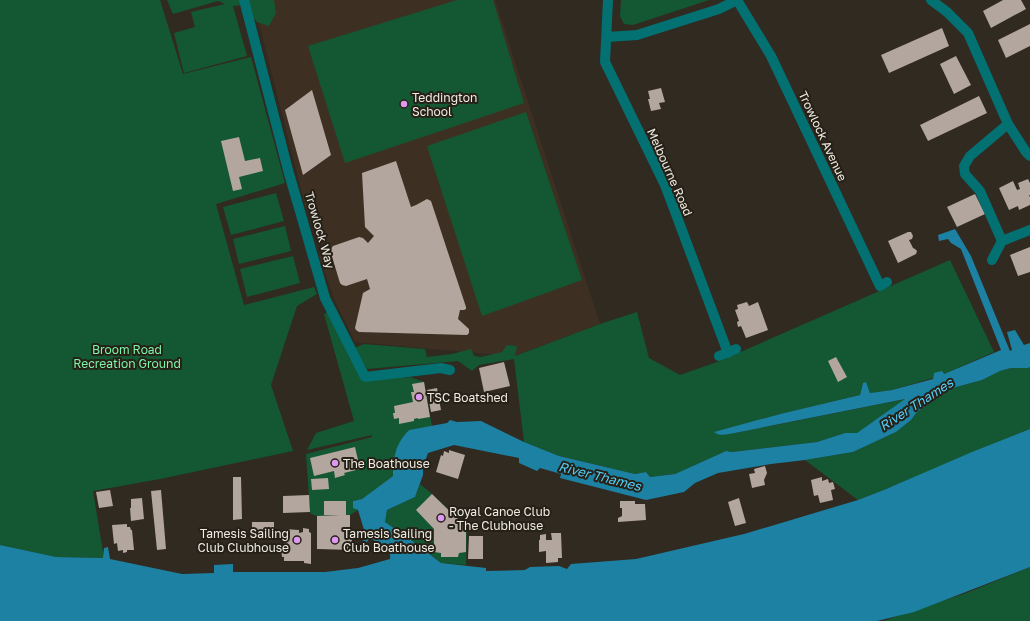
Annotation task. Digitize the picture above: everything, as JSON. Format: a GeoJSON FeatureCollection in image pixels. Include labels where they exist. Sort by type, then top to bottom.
{"type":"FeatureCollection","features":[{"type":"Feature","properties":{"kind":"street","name":"Trowlock Way"},"geometry":{"type":"LineString","coordinates":[[244,0],[288,170],[325,298],[364,377],[441,368],[450,370]]}},
{"type":"Feature","properties":{"kind":"street","name":"Melbourne Road"},"geometry":{"type":"LineString","coordinates":[[608,0],[605,62],[664,185],[728,353]]}},
{"type":"Feature","properties":{"kind":"street"},"geometry":{"type":"LineString","coordinates":[[607,37],[637,35],[719,9],[737,0]]}},
{"type":"Feature","properties":{"kind":"street","name":"Trowlock Avenue"},"geometry":{"type":"LineString","coordinates":[[737,0],[771,56],[880,285]]}},
{"type":"Feature","properties":{"kind":"street"},"geometry":{"type":"LineString","coordinates":[[931,0],[947,12],[968,33],[1008,124],[1030,156]]}},
{"type":"Feature","properties":{"kind":"street"},"geometry":{"type":"LineString","coordinates":[[1002,241],[980,191],[965,174],[964,166],[970,156],[1008,124]]}},
{"type":"Feature","properties":{"kind":"street"},"geometry":{"type":"LineString","coordinates":[[992,260],[1002,241],[1030,230]]}},
{"type":"Feature","properties":{"kind":"shaded area","name":"Teddington School"},"geometry":{"type":"Polygon","coordinates":[[[253,0],[495,0],[600,324],[514,356],[355,342],[334,299],[319,256],[322,241],[315,217],[306,209],[253,0]]]}},
{"type":"Feature","properties":{"kind":"green space","name":"Broom Road Recreation Ground"},"geometry":{"type":"Polygon","coordinates":[[[0,0],[160,0],[183,74],[251,57],[285,183],[216,204],[244,305],[314,287],[317,294],[297,306],[271,385],[293,451],[160,479],[93,491],[104,558],[55,557],[0,545],[0,0]]]}},
{"type":"Feature","properties":{"kind":"green space"},"geometry":{"type":"Polygon","coordinates":[[[167,0],[274,0],[276,13],[269,26],[257,22],[242,5],[233,6],[247,56],[184,73],[174,33],[195,27],[191,12],[225,4],[218,1],[173,14],[167,0]]]}},
{"type":"Feature","properties":{"kind":"green space"},"geometry":{"type":"Polygon","coordinates":[[[457,0],[493,0],[524,103],[345,163],[308,46],[457,0]]]}},
{"type":"Feature","properties":{"kind":"green space"},"geometry":{"type":"Polygon","coordinates":[[[621,0],[709,0],[633,25],[624,24],[620,16],[621,0]]]}},
{"type":"Feature","properties":{"kind":"green space"},"geometry":{"type":"Polygon","coordinates":[[[526,112],[582,280],[482,316],[427,146],[526,112]]]}},
{"type":"Feature","properties":{"kind":"green space"},"geometry":{"type":"Polygon","coordinates":[[[276,193],[284,221],[231,235],[223,207],[276,193]]]}},
{"type":"Feature","properties":{"kind":"green space"},"geometry":{"type":"Polygon","coordinates":[[[285,226],[291,251],[239,264],[233,239],[285,226]]]}},
{"type":"Feature","properties":{"kind":"green space"},"geometry":{"type":"Polygon","coordinates":[[[293,256],[300,283],[247,297],[240,269],[293,256]]]}},
{"type":"Feature","properties":{"kind":"green space"},"geometry":{"type":"Polygon","coordinates":[[[950,260],[994,352],[944,374],[934,373],[933,378],[892,390],[870,393],[866,383],[863,383],[860,395],[780,414],[715,432],[735,433],[906,399],[857,433],[845,433],[817,442],[732,452],[726,451],[675,474],[650,477],[646,472],[635,474],[559,456],[524,442],[514,359],[479,365],[472,371],[458,361],[367,369],[354,348],[364,344],[425,349],[427,357],[452,354],[471,349],[474,356],[481,357],[502,352],[507,345],[517,346],[515,356],[600,324],[637,312],[649,358],[680,375],[720,361],[950,260]]]}},
{"type":"Feature","properties":{"kind":"green space"},"geometry":{"type":"Polygon","coordinates":[[[329,312],[364,382],[407,375],[405,378],[410,377],[424,382],[432,426],[409,430],[396,453],[393,466],[393,476],[362,499],[353,501],[358,510],[350,515],[317,516],[311,514],[310,512],[306,454],[372,437],[372,435],[307,450],[316,433],[354,421],[324,314],[329,312]]]}},
{"type":"Feature","properties":{"kind":"green space"},"geometry":{"type":"Polygon","coordinates":[[[1030,367],[1030,429],[901,483],[858,500],[805,460],[853,452],[896,432],[911,420],[917,412],[949,389],[982,380],[1000,371],[1011,368],[1030,367]]]}},
{"type":"Feature","properties":{"kind":"green space"},"geometry":{"type":"Polygon","coordinates":[[[420,484],[467,527],[466,565],[441,563],[385,522],[387,510],[415,497],[420,484]]]}},
{"type":"Feature","properties":{"kind":"green space"},"geometry":{"type":"Polygon","coordinates":[[[1030,567],[1030,621],[883,621],[969,592],[1030,567]]]}},
{"type":"Feature","properties":{"kind":"water","name":"River Thames"},"geometry":{"type":"Polygon","coordinates":[[[955,229],[971,256],[1010,351],[1012,350],[1007,332],[1015,330],[1024,345],[1030,343],[1030,367],[1011,368],[1000,371],[982,380],[949,389],[917,412],[911,420],[896,432],[853,452],[718,473],[695,483],[684,492],[646,500],[560,478],[561,474],[540,468],[537,471],[519,463],[519,458],[454,445],[428,453],[423,467],[423,475],[415,497],[387,510],[385,522],[441,563],[486,568],[486,571],[525,570],[530,567],[559,566],[567,569],[571,564],[636,559],[744,534],[858,500],[1030,429],[1030,567],[914,612],[877,621],[0,621],[0,545],[56,557],[103,558],[104,548],[108,547],[110,559],[182,574],[214,573],[214,565],[233,564],[233,572],[325,572],[358,568],[390,559],[387,549],[380,544],[370,538],[367,542],[362,540],[365,533],[358,510],[353,508],[353,501],[362,499],[393,476],[395,453],[401,440],[409,430],[447,423],[450,420],[457,422],[481,421],[524,442],[559,456],[635,474],[646,472],[650,477],[675,474],[726,451],[732,452],[817,442],[845,433],[857,433],[905,399],[730,434],[721,435],[714,432],[780,414],[860,395],[863,383],[866,382],[870,393],[892,390],[933,379],[934,373],[942,371],[944,374],[1001,350],[961,249],[951,243],[948,239],[939,241],[938,235],[955,229]]]}},
{"type":"Feature","properties":{"kind":"building"},"geometry":{"type":"Polygon","coordinates":[[[1003,0],[1021,0],[1026,9],[991,28],[983,11],[1003,0]]]}},
{"type":"Feature","properties":{"kind":"building"},"geometry":{"type":"Polygon","coordinates":[[[1030,24],[1030,46],[1006,58],[998,40],[1030,24]]]}},
{"type":"Feature","properties":{"kind":"building"},"geometry":{"type":"Polygon","coordinates":[[[942,28],[949,46],[889,73],[881,55],[942,28]]]}},
{"type":"Feature","properties":{"kind":"building"},"geometry":{"type":"Polygon","coordinates":[[[956,56],[971,85],[954,94],[940,64],[956,56]]]}},
{"type":"Feature","properties":{"kind":"building"},"geometry":{"type":"Polygon","coordinates":[[[661,88],[665,102],[659,103],[661,109],[651,111],[648,91],[661,88]]]}},
{"type":"Feature","properties":{"kind":"building"},"geometry":{"type":"Polygon","coordinates":[[[312,90],[331,155],[303,175],[285,110],[312,90]]]}},
{"type":"Feature","properties":{"kind":"building"},"geometry":{"type":"Polygon","coordinates":[[[979,96],[987,113],[928,141],[920,125],[979,96]]]}},
{"type":"Feature","properties":{"kind":"building"},"geometry":{"type":"Polygon","coordinates":[[[239,137],[245,161],[260,158],[263,171],[239,177],[242,189],[233,191],[221,141],[239,137]]]}},
{"type":"Feature","properties":{"kind":"building"},"geometry":{"type":"Polygon","coordinates":[[[396,161],[411,207],[427,199],[431,201],[466,307],[464,310],[460,310],[458,319],[469,329],[469,333],[467,335],[359,332],[355,328],[363,293],[370,289],[367,279],[346,286],[342,285],[340,283],[330,250],[333,246],[359,237],[363,238],[368,243],[374,236],[365,227],[362,173],[396,161]]]}},
{"type":"Feature","properties":{"kind":"building"},"geometry":{"type":"Polygon","coordinates":[[[1028,179],[1030,183],[1030,205],[1019,210],[1018,206],[1009,210],[999,188],[1013,181],[1017,190],[1020,189],[1018,183],[1028,179]]]}},
{"type":"Feature","properties":{"kind":"building"},"geometry":{"type":"Polygon","coordinates":[[[975,194],[985,214],[957,227],[947,207],[975,194]]]}},
{"type":"Feature","properties":{"kind":"building"},"geometry":{"type":"Polygon","coordinates":[[[911,232],[913,236],[912,239],[909,240],[913,248],[917,251],[916,254],[898,263],[888,241],[911,232]]]}},
{"type":"Feature","properties":{"kind":"building"},"geometry":{"type":"Polygon","coordinates":[[[1030,247],[1030,272],[1018,276],[1010,255],[1030,247]]]}},
{"type":"Feature","properties":{"kind":"building"},"geometry":{"type":"Polygon","coordinates":[[[747,302],[749,306],[758,302],[768,330],[746,338],[741,326],[738,327],[737,322],[739,321],[735,310],[738,309],[737,305],[747,302]]]}},
{"type":"Feature","properties":{"kind":"building"},"geometry":{"type":"Polygon","coordinates":[[[836,357],[847,377],[838,382],[828,361],[836,357]]]}},
{"type":"Feature","properties":{"kind":"building"},"geometry":{"type":"Polygon","coordinates":[[[504,362],[510,386],[484,392],[479,368],[504,362]]]}},
{"type":"Feature","properties":{"kind":"building","name":"TSC Boatshed"},"geometry":{"type":"Polygon","coordinates":[[[424,382],[430,417],[418,418],[414,419],[414,421],[399,424],[399,418],[394,419],[394,406],[413,402],[411,392],[414,392],[412,384],[424,382]]]}},
{"type":"Feature","properties":{"kind":"building"},"geometry":{"type":"Polygon","coordinates":[[[437,388],[441,410],[431,412],[427,390],[437,388]]]}},
{"type":"Feature","properties":{"kind":"building","name":"The Boathouse"},"geometry":{"type":"Polygon","coordinates":[[[355,447],[360,469],[344,473],[345,475],[335,478],[334,471],[314,476],[310,458],[355,447]]]}},
{"type":"Feature","properties":{"kind":"building"},"geometry":{"type":"Polygon","coordinates":[[[449,450],[465,455],[458,479],[436,472],[441,455],[443,456],[444,451],[449,453],[449,450]]]}},
{"type":"Feature","properties":{"kind":"building"},"geometry":{"type":"Polygon","coordinates":[[[765,466],[767,473],[764,480],[765,485],[752,488],[749,474],[755,473],[754,469],[765,466]]]}},
{"type":"Feature","properties":{"kind":"building"},"geometry":{"type":"Polygon","coordinates":[[[233,477],[241,477],[242,519],[233,520],[233,477]]]}},
{"type":"Feature","properties":{"kind":"building"},"geometry":{"type":"Polygon","coordinates":[[[822,477],[822,481],[828,479],[829,483],[833,482],[835,489],[831,490],[833,500],[820,503],[818,495],[814,496],[811,480],[822,477]]]}},
{"type":"Feature","properties":{"kind":"building"},"geometry":{"type":"Polygon","coordinates":[[[328,478],[329,489],[312,490],[311,479],[328,478]]]}},
{"type":"Feature","properties":{"kind":"building"},"geometry":{"type":"Polygon","coordinates":[[[110,490],[113,506],[99,508],[96,492],[110,490]]]}},
{"type":"Feature","properties":{"kind":"building"},"geometry":{"type":"Polygon","coordinates":[[[161,490],[166,549],[157,550],[151,491],[161,490]]]}},
{"type":"Feature","properties":{"kind":"building","name":"Royal Canoe Club - The Clubhouse"},"geometry":{"type":"Polygon","coordinates":[[[432,494],[466,527],[466,552],[459,553],[458,557],[441,557],[441,553],[434,552],[434,529],[416,510],[432,494]]]}},
{"type":"Feature","properties":{"kind":"building"},"geometry":{"type":"Polygon","coordinates":[[[309,495],[310,512],[283,513],[283,496],[309,495]]]}},
{"type":"Feature","properties":{"kind":"building"},"geometry":{"type":"Polygon","coordinates":[[[142,498],[144,519],[131,521],[131,499],[142,498]]]}},
{"type":"Feature","properties":{"kind":"building"},"geometry":{"type":"Polygon","coordinates":[[[739,498],[746,523],[735,526],[728,502],[739,498]]]}},
{"type":"Feature","properties":{"kind":"building","name":"Tamesis Sailing Club Boathouse"},"geometry":{"type":"Polygon","coordinates":[[[324,501],[346,501],[346,515],[350,515],[350,530],[352,530],[352,550],[317,549],[317,516],[340,515],[324,515],[324,501]]]}},
{"type":"Feature","properties":{"kind":"building"},"geometry":{"type":"Polygon","coordinates":[[[620,501],[635,501],[635,504],[645,504],[646,520],[618,522],[618,518],[622,516],[620,501]]]}},
{"type":"Feature","properties":{"kind":"building"},"geometry":{"type":"Polygon","coordinates":[[[252,522],[274,522],[274,533],[252,533],[252,522]]]}},
{"type":"Feature","properties":{"kind":"building"},"geometry":{"type":"Polygon","coordinates":[[[127,524],[127,527],[130,527],[132,530],[134,550],[127,550],[127,552],[123,553],[123,550],[118,551],[117,543],[114,544],[112,525],[127,524]]]}},
{"type":"Feature","properties":{"kind":"building","name":"Tamesis Sailing Club Clubhouse"},"geometry":{"type":"Polygon","coordinates":[[[303,528],[309,529],[309,532],[311,533],[311,564],[304,563],[304,561],[284,561],[281,547],[284,547],[284,529],[299,530],[299,533],[303,532],[303,528]]]}},
{"type":"Feature","properties":{"kind":"building"},"geometry":{"type":"Polygon","coordinates":[[[551,533],[561,533],[562,558],[558,558],[558,562],[546,563],[546,551],[539,552],[539,540],[540,535],[546,534],[546,540],[552,540],[551,533]]]}},
{"type":"Feature","properties":{"kind":"building"},"geometry":{"type":"Polygon","coordinates":[[[469,536],[483,536],[483,559],[468,559],[469,536]]]}},
{"type":"Feature","properties":{"kind":"ferry route"},"geometry":{"type":"LineString","coordinates":[[401,466],[419,462]]}},
{"type":"Feature","properties":{"kind":"place","name":"Teddington School"},"geometry":{"type":"Point","coordinates":[404,104]}},
{"type":"Feature","properties":{"kind":"place","name":"TSC Boatshed"},"geometry":{"type":"Point","coordinates":[419,397]}},
{"type":"Feature","properties":{"kind":"place","name":"The Boathouse"},"geometry":{"type":"Point","coordinates":[335,463]}},
{"type":"Feature","properties":{"kind":"place","name":"Royal Canoe Club - The Clubhouse"},"geometry":{"type":"Point","coordinates":[441,518]}},
{"type":"Feature","properties":{"kind":"place","name":"Tamesis Sailing Club Clubhouse"},"geometry":{"type":"Point","coordinates":[297,540]}},
{"type":"Feature","properties":{"kind":"place","name":"Tamesis Sailing Club Boathouse"},"geometry":{"type":"Point","coordinates":[335,540]}}]}
